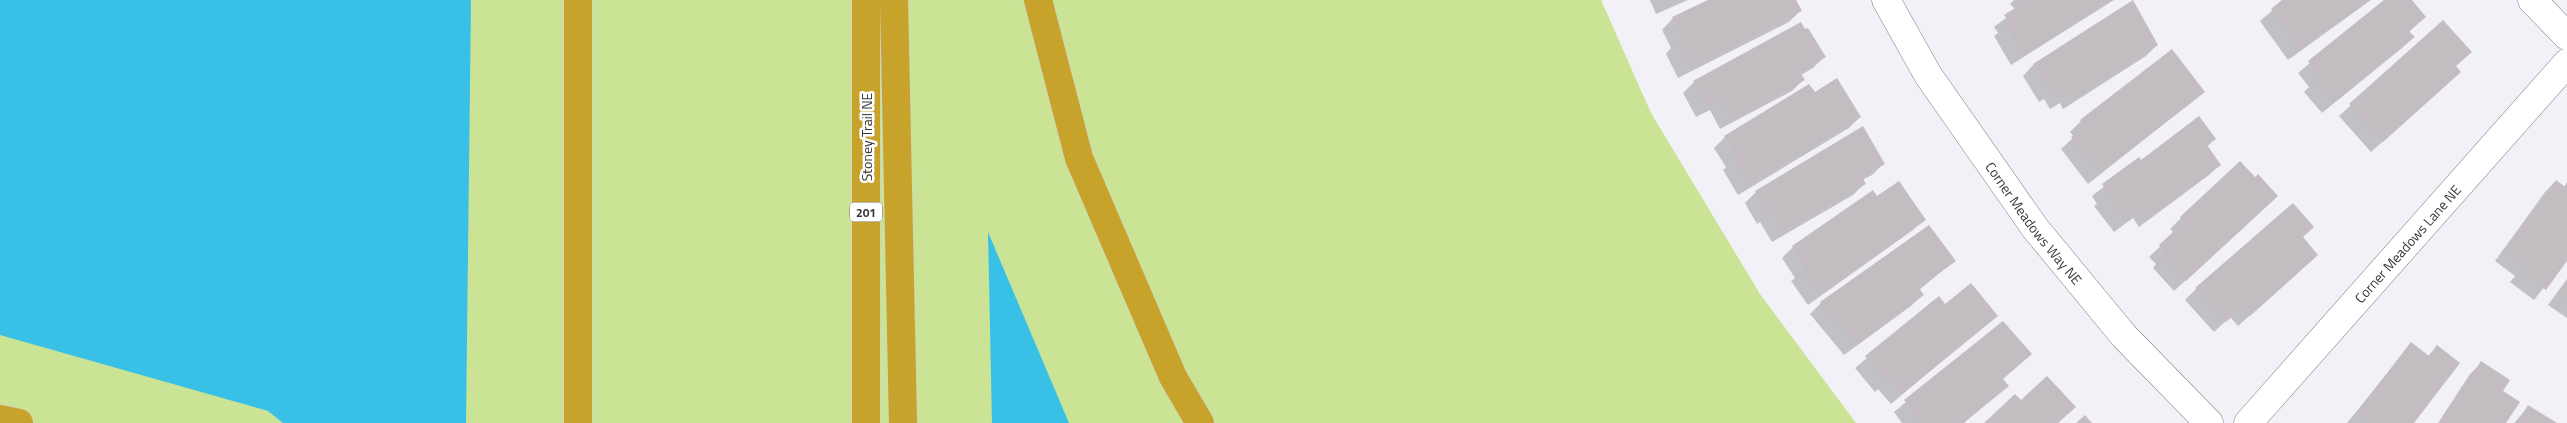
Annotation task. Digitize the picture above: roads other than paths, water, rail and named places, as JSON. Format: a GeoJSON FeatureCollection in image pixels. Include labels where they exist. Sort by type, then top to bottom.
{"type":"FeatureCollection","features":[{"type":"Feature","properties":{"kind":"highway"},"geometry":{"type":"LineString","coordinates":[[578,0],[578,423]]}},
{"type":"Feature","properties":{"kind":"highway","name":"Stoney Trail NE"},"geometry":{"type":"LineString","coordinates":[[866,0],[866,423]]}},
{"type":"Feature","properties":{"kind":"highway"},"geometry":{"type":"LineString","coordinates":[[894,0],[904,423]]}},
{"type":"Feature","properties":{"kind":"highway"},"geometry":{"type":"LineString","coordinates":[[1038,0],[1079,158],[1173,377],[1200,423]]}},
{"type":"Feature","properties":{"kind":"highway"},"geometry":{"type":"LineString","coordinates":[[0,419],[19,423]]}},
{"type":"Feature","properties":{"kind":"street","name":"Corner Meadows Way NE"},"geometry":{"type":"LineString","coordinates":[[1886,0],[1928,75],[2034,228],[2124,336],[2209,423]]}},
{"type":"Feature","properties":{"kind":"street"},"geometry":{"type":"LineString","coordinates":[[2532,0],[2567,36]]}},
{"type":"Feature","properties":{"kind":"street","name":"Corner Meadows Lane NE"},"geometry":{"type":"LineString","coordinates":[[2248,423],[2567,63]]}},
{"type":"Feature","properties":{"kind":"water"},"geometry":{"type":"Polygon","coordinates":[[[0,0],[471,0],[466,423],[283,423],[268,411],[0,335],[0,0]]]}},
{"type":"Feature","properties":{"kind":"water"},"geometry":{"type":"Polygon","coordinates":[[[988,232],[1069,423],[992,423],[988,232]]]}}]}
